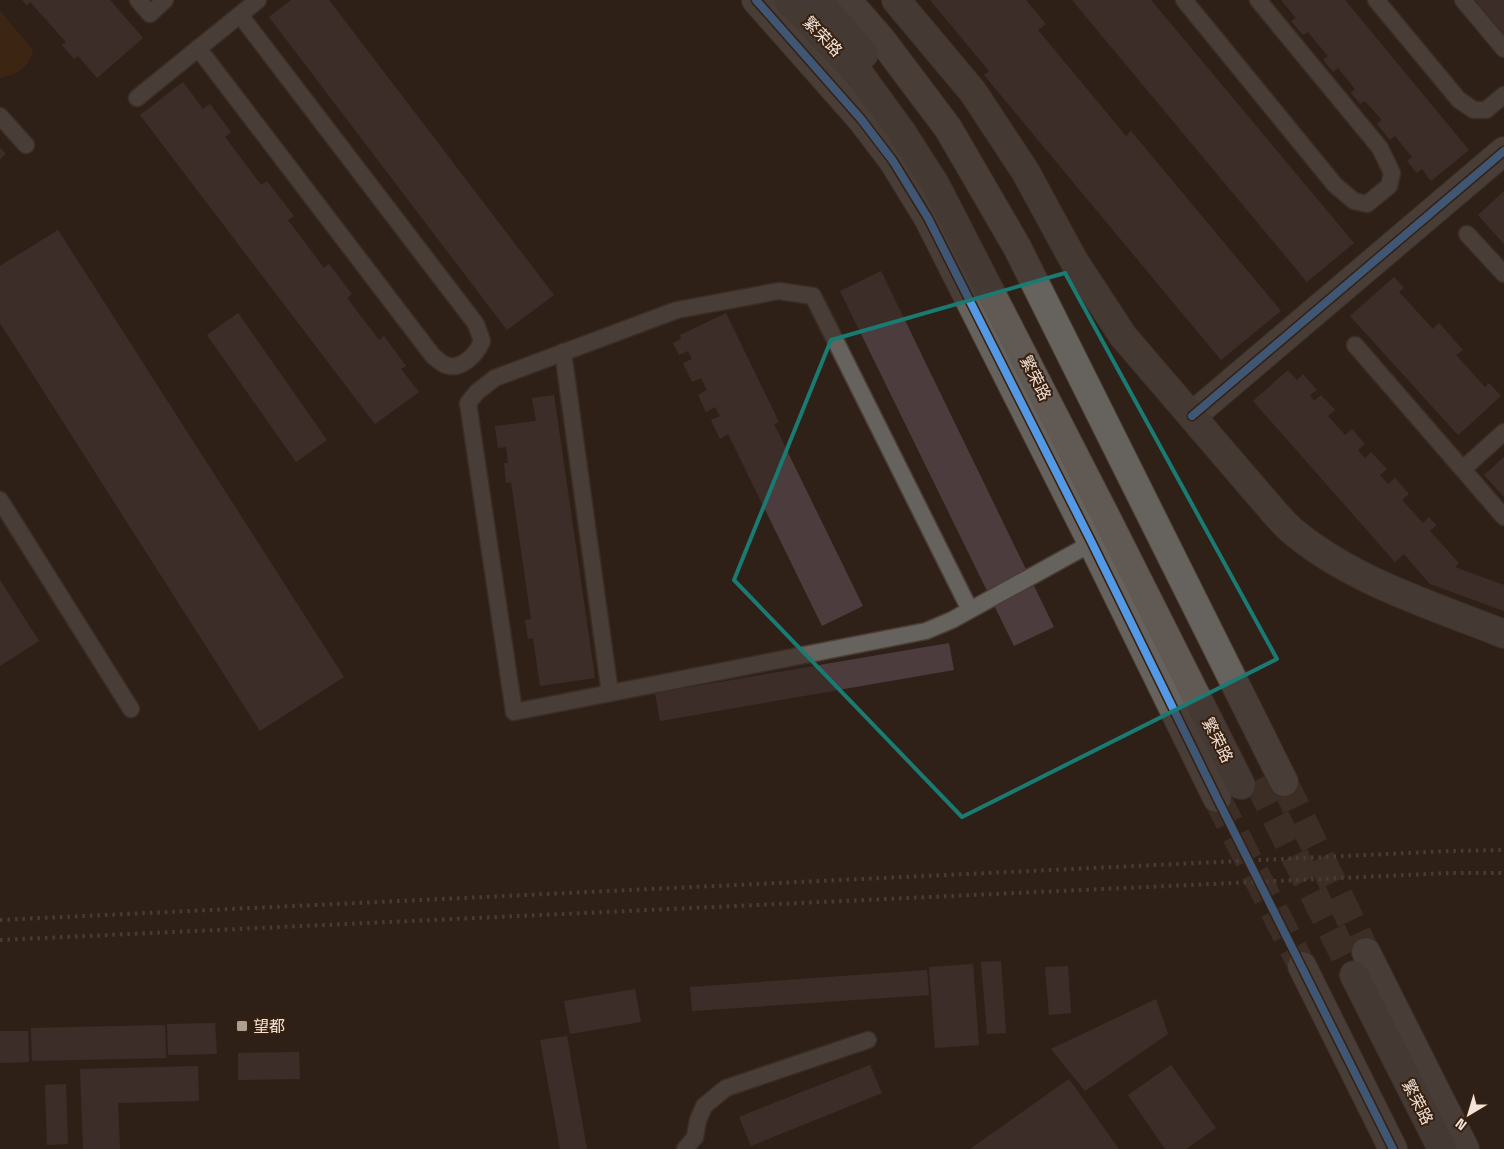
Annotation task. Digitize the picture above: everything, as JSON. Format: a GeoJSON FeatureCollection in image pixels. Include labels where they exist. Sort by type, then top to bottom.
{"type":"FeatureCollection","features":[{"type":"Feature","properties":{"kind":"main road","name":"繁荣路"},"geometry":{"type":"LineString","coordinates":[[788,0],[861,76],[903,134],[935,184],[1094,492],[1249,782],[964,200],[917,125],[874,66],[817,0]]}},
{"type":"Feature","properties":{"kind":"main road"},"geometry":{"type":"LineString","coordinates":[[896,0],[973,92],[1025,171],[1074,260],[1123,336],[1274,512],[1295,533],[1361,576],[1504,634]]}},
{"type":"Feature","properties":{"kind":"main road","name":"繁荣路"},"geometry":{"type":"LineString","coordinates":[[1352,968],[1423,1149]]}},
{"type":"Feature","properties":{"kind":"main road","name":"繁荣路"},"geometry":{"type":"LineString","coordinates":[[1352,968],[1442,1149]]}},
{"type":"Feature","properties":{"kind":"street"},"geometry":{"type":"LineString","coordinates":[[756,0],[861,118],[893,161],[928,218],[1092,543],[1217,798]]}},
{"type":"Feature","properties":{"kind":"street"},"geometry":{"type":"LineString","coordinates":[[847,0],[881,39],[948,128],[1017,247],[1284,782]]}},
{"type":"Feature","properties":{"kind":"street"},"geometry":{"type":"LineString","coordinates":[[1192,416],[1504,151]]}},
{"type":"Feature","properties":{"kind":"street"},"geometry":{"type":"LineString","coordinates":[[1302,966],[1393,1149]]}},
{"type":"Feature","properties":{"kind":"street"},"geometry":{"type":"LineString","coordinates":[[1352,968],[1465,1149]]}},
{"type":"Feature","properties":{"kind":"lane"},"geometry":{"type":"LineString","coordinates":[[138,0],[150,14],[165,0]]}},
{"type":"Feature","properties":{"kind":"lane"},"geometry":{"type":"LineString","coordinates":[[137,98],[258,0]]}},
{"type":"Feature","properties":{"kind":"lane"},"geometry":{"type":"LineString","coordinates":[[1184,0],[1335,185],[1354,201],[1367,204],[1389,186],[1392,173],[1380,148],[1258,0]]}},
{"type":"Feature","properties":{"kind":"lane"},"geometry":{"type":"LineString","coordinates":[[1376,0],[1459,100],[1474,110],[1486,110],[1504,95]]}},
{"type":"Feature","properties":{"kind":"lane"},"geometry":{"type":"LineString","coordinates":[[1463,0],[1504,49]]}},
{"type":"Feature","properties":{"kind":"lane"},"geometry":{"type":"LineString","coordinates":[[198,48],[433,356],[446,365],[459,366],[478,351],[482,341],[476,324],[240,15]]}},
{"type":"Feature","properties":{"kind":"lane"},"geometry":{"type":"LineString","coordinates":[[0,116],[26,145]]}},
{"type":"Feature","properties":{"kind":"lane"},"geometry":{"type":"LineString","coordinates":[[1468,234],[1504,274]]}},
{"type":"Feature","properties":{"kind":"lane"},"geometry":{"type":"LineString","coordinates":[[970,610],[813,296],[779,291],[677,310],[494,378],[468,403],[514,712],[926,631],[952,620],[1092,543]]}},
{"type":"Feature","properties":{"kind":"lane"},"geometry":{"type":"LineString","coordinates":[[1355,345],[1504,517]]}},
{"type":"Feature","properties":{"kind":"lane"},"geometry":{"type":"LineString","coordinates":[[563,352],[610,693]]}},
{"type":"Feature","properties":{"kind":"lane"},"geometry":{"type":"LineString","coordinates":[[1463,469],[1504,432]]}},
{"type":"Feature","properties":{"kind":"lane"},"geometry":{"type":"LineString","coordinates":[[0,500],[131,709]]}},
{"type":"Feature","properties":{"kind":"lane"},"geometry":{"type":"LineString","coordinates":[[685,1149],[695,1137],[698,1120],[704,1106],[726,1088],[868,1040]]}},
{"type":"Feature","properties":{"kind":"highlighted area"},"geometry":{"type":"Polygon","coordinates":[[[1065,273],[1277,659],[962,817],[734,580],[831,340],[1065,273]]]}},
{"type":"Feature","properties":{"kind":"shaded area"},"geometry":{"type":"Polygon","coordinates":[[[0,11],[33,50],[25,66],[17,72],[0,78],[0,11]]]}},
{"type":"Feature","properties":{"kind":"building"},"geometry":{"type":"Polygon","coordinates":[[[22,0],[110,0],[143,38],[97,78],[78,56],[74,59],[62,45],[66,42],[30,2],[27,5],[22,0]]]}},
{"type":"Feature","properties":{"kind":"building"},"geometry":{"type":"Polygon","coordinates":[[[291,0],[329,0],[554,295],[507,330],[269,17],[291,0]]]}},
{"type":"Feature","properties":{"kind":"building"},"geometry":{"type":"Polygon","coordinates":[[[930,0],[1026,0],[1046,24],[1038,30],[1126,136],[1131,131],[1281,311],[1221,360],[984,75],[989,71],[930,0]]]}},
{"type":"Feature","properties":{"kind":"building"},"geometry":{"type":"Polygon","coordinates":[[[1072,0],[1151,0],[1354,243],[1307,282],[1072,0]]]}},
{"type":"Feature","properties":{"kind":"building"},"geometry":{"type":"Polygon","coordinates":[[[1281,0],[1345,0],[1469,150],[1431,181],[1422,169],[1417,173],[1407,161],[1412,157],[1395,136],[1390,140],[1377,124],[1382,120],[1365,101],[1360,104],[1351,93],[1355,89],[1338,68],[1333,72],[1323,60],[1328,56],[1308,32],[1303,35],[1291,21],[1296,18],[1281,0]]]}},
{"type":"Feature","properties":{"kind":"building"},"geometry":{"type":"Polygon","coordinates":[[[1468,0],[1504,0],[1504,39],[1489,25],[1493,22],[1477,2],[1472,6],[1468,0]]]}},
{"type":"Feature","properties":{"kind":"building"},"geometry":{"type":"Polygon","coordinates":[[[183,82],[203,109],[210,104],[231,132],[225,137],[261,185],[267,181],[294,216],[288,220],[324,268],[329,264],[352,294],[347,298],[379,340],[384,336],[406,366],[401,369],[419,392],[375,424],[140,115],[183,82]]]}},
{"type":"Feature","properties":{"kind":"building"},"geometry":{"type":"Polygon","coordinates":[[[0,148],[6,154],[0,159],[0,148]]]}},
{"type":"Feature","properties":{"kind":"building"},"geometry":{"type":"Polygon","coordinates":[[[1504,191],[1504,244],[1478,215],[1504,191]]]}},
{"type":"Feature","properties":{"kind":"building"},"geometry":{"type":"Polygon","coordinates":[[[58,230],[344,677],[260,731],[0,323],[0,266],[58,230]]]}},
{"type":"Feature","properties":{"kind":"building"},"geometry":{"type":"Polygon","coordinates":[[[881,271],[1054,627],[1014,646],[840,291],[881,271]]]}},
{"type":"Feature","properties":{"kind":"building"},"geometry":{"type":"Polygon","coordinates":[[[1394,277],[1404,288],[1399,292],[1433,329],[1439,323],[1463,350],[1456,355],[1485,387],[1489,383],[1501,396],[1458,435],[1350,316],[1394,277]]]}},
{"type":"Feature","properties":{"kind":"building"},"geometry":{"type":"Polygon","coordinates":[[[238,313],[327,440],[296,462],[207,335],[238,313]]]}},
{"type":"Feature","properties":{"kind":"building"},"geometry":{"type":"Polygon","coordinates":[[[726,313],[779,422],[774,424],[863,606],[822,626],[728,434],[720,439],[711,420],[720,416],[715,407],[706,412],[698,395],[707,390],[701,378],[692,382],[683,363],[692,359],[688,351],[679,355],[673,343],[681,339],[680,335],[726,313]]]}},
{"type":"Feature","properties":{"kind":"building"},"geometry":{"type":"Polygon","coordinates":[[[1288,370],[1297,380],[1303,374],[1317,390],[1310,395],[1314,401],[1321,395],[1335,410],[1328,416],[1345,435],[1352,429],[1365,444],[1358,450],[1365,458],[1371,452],[1387,469],[1380,475],[1388,484],[1395,478],[1409,494],[1402,500],[1423,523],[1429,517],[1436,525],[1430,531],[1459,563],[1455,567],[1504,585],[1504,611],[1430,584],[1404,554],[1395,562],[1253,401],[1288,370]]]}},
{"type":"Feature","properties":{"kind":"building"},"geometry":{"type":"Polygon","coordinates":[[[554,395],[595,678],[540,686],[533,638],[528,639],[525,620],[531,619],[511,482],[506,483],[504,463],[508,463],[506,447],[498,448],[495,426],[536,421],[532,398],[554,395]]]}},
{"type":"Feature","properties":{"kind":"building"},"geometry":{"type":"Polygon","coordinates":[[[1504,457],[1504,497],[1484,475],[1504,457]]]}},
{"type":"Feature","properties":{"kind":"building"},"geometry":{"type":"Polygon","coordinates":[[[0,580],[39,641],[0,666],[0,580]]]}},
{"type":"Feature","properties":{"kind":"building"},"geometry":{"type":"Polygon","coordinates":[[[949,643],[954,670],[660,721],[655,693],[949,643]]]}},
{"type":"Feature","properties":{"kind":"building"},"geometry":{"type":"Polygon","coordinates":[[[1001,961],[1006,1033],[987,1034],[981,962],[1001,961]]]}},
{"type":"Feature","properties":{"kind":"building"},"geometry":{"type":"Polygon","coordinates":[[[973,964],[979,1045],[935,1048],[929,967],[973,964]]]}},
{"type":"Feature","properties":{"kind":"building"},"geometry":{"type":"Polygon","coordinates":[[[1068,966],[1071,1013],[1049,1015],[1045,967],[1068,966]]]}},
{"type":"Feature","properties":{"kind":"building"},"geometry":{"type":"Polygon","coordinates":[[[927,970],[929,995],[692,1011],[690,987],[927,970]]]}},
{"type":"Feature","properties":{"kind":"building"},"geometry":{"type":"Polygon","coordinates":[[[635,989],[641,1022],[570,1034],[564,1001],[635,989]]]}},
{"type":"Feature","properties":{"kind":"building"},"geometry":{"type":"Polygon","coordinates":[[[1156,999],[1168,1034],[1085,1091],[1051,1049],[1156,999]]]}},
{"type":"Feature","properties":{"kind":"building"},"geometry":{"type":"Polygon","coordinates":[[[215,1023],[217,1054],[168,1055],[167,1024],[215,1023]]]}},
{"type":"Feature","properties":{"kind":"building"},"geometry":{"type":"Polygon","coordinates":[[[165,1025],[166,1058],[32,1061],[31,1028],[165,1025]]]}},
{"type":"Feature","properties":{"kind":"building"},"geometry":{"type":"Polygon","coordinates":[[[0,1031],[28,1031],[29,1062],[0,1063],[0,1031]]]}},
{"type":"Feature","properties":{"kind":"building"},"geometry":{"type":"Polygon","coordinates":[[[567,1036],[587,1149],[560,1149],[540,1040],[567,1036]]]}},
{"type":"Feature","properties":{"kind":"building"},"geometry":{"type":"Polygon","coordinates":[[[299,1052],[300,1079],[238,1080],[238,1053],[299,1052]]]}},
{"type":"Feature","properties":{"kind":"building"},"geometry":{"type":"Polygon","coordinates":[[[870,1065],[882,1093],[751,1146],[739,1117],[870,1065]]]}},
{"type":"Feature","properties":{"kind":"building"},"geometry":{"type":"Polygon","coordinates":[[[1171,1065],[1216,1128],[1186,1149],[1165,1149],[1128,1095],[1171,1065]]]}},
{"type":"Feature","properties":{"kind":"building"},"geometry":{"type":"Polygon","coordinates":[[[198,1066],[199,1101],[118,1103],[120,1149],[83,1149],[80,1069],[198,1066]]]}},
{"type":"Feature","properties":{"kind":"building"},"geometry":{"type":"Polygon","coordinates":[[[1069,1079],[1119,1149],[970,1149],[1069,1079]]]}},
{"type":"Feature","properties":{"kind":"building"},"geometry":{"type":"Polygon","coordinates":[[[66,1084],[68,1144],[47,1145],[45,1085],[66,1084]]]}},
{"type":"Feature","properties":{"kind":"tunnel"},"geometry":{"type":"LineString","coordinates":[[1257,780],[1354,975]]}},
{"type":"Feature","properties":{"kind":"tunnel"},"geometry":{"type":"LineString","coordinates":[[1284,782],[1366,952]]}},
{"type":"Feature","properties":{"kind":"tunnel"},"geometry":{"type":"LineString","coordinates":[[1217,798],[1302,966]]}},
{"type":"Feature","properties":{"kind":"railway"},"geometry":{"type":"LineString","coordinates":[[0,920],[1450,851],[1504,850]]}},
{"type":"Feature","properties":{"kind":"railway"},"geometry":{"type":"LineString","coordinates":[[0,940],[1449,873],[1504,873]]}},
{"type":"Feature","properties":{"kind":"cycle path"},"geometry":{"type":"LineString","coordinates":[[756,0],[861,119],[893,161],[928,218],[1393,1149]]}},
{"type":"Feature","properties":{"kind":"cycle path"},"geometry":{"type":"LineString","coordinates":[[1192,416],[1504,151]]}},
{"type":"Feature","properties":{"kind":"place","name":"望都"},"geometry":{"type":"Point","coordinates":[242,1026]}}]}
